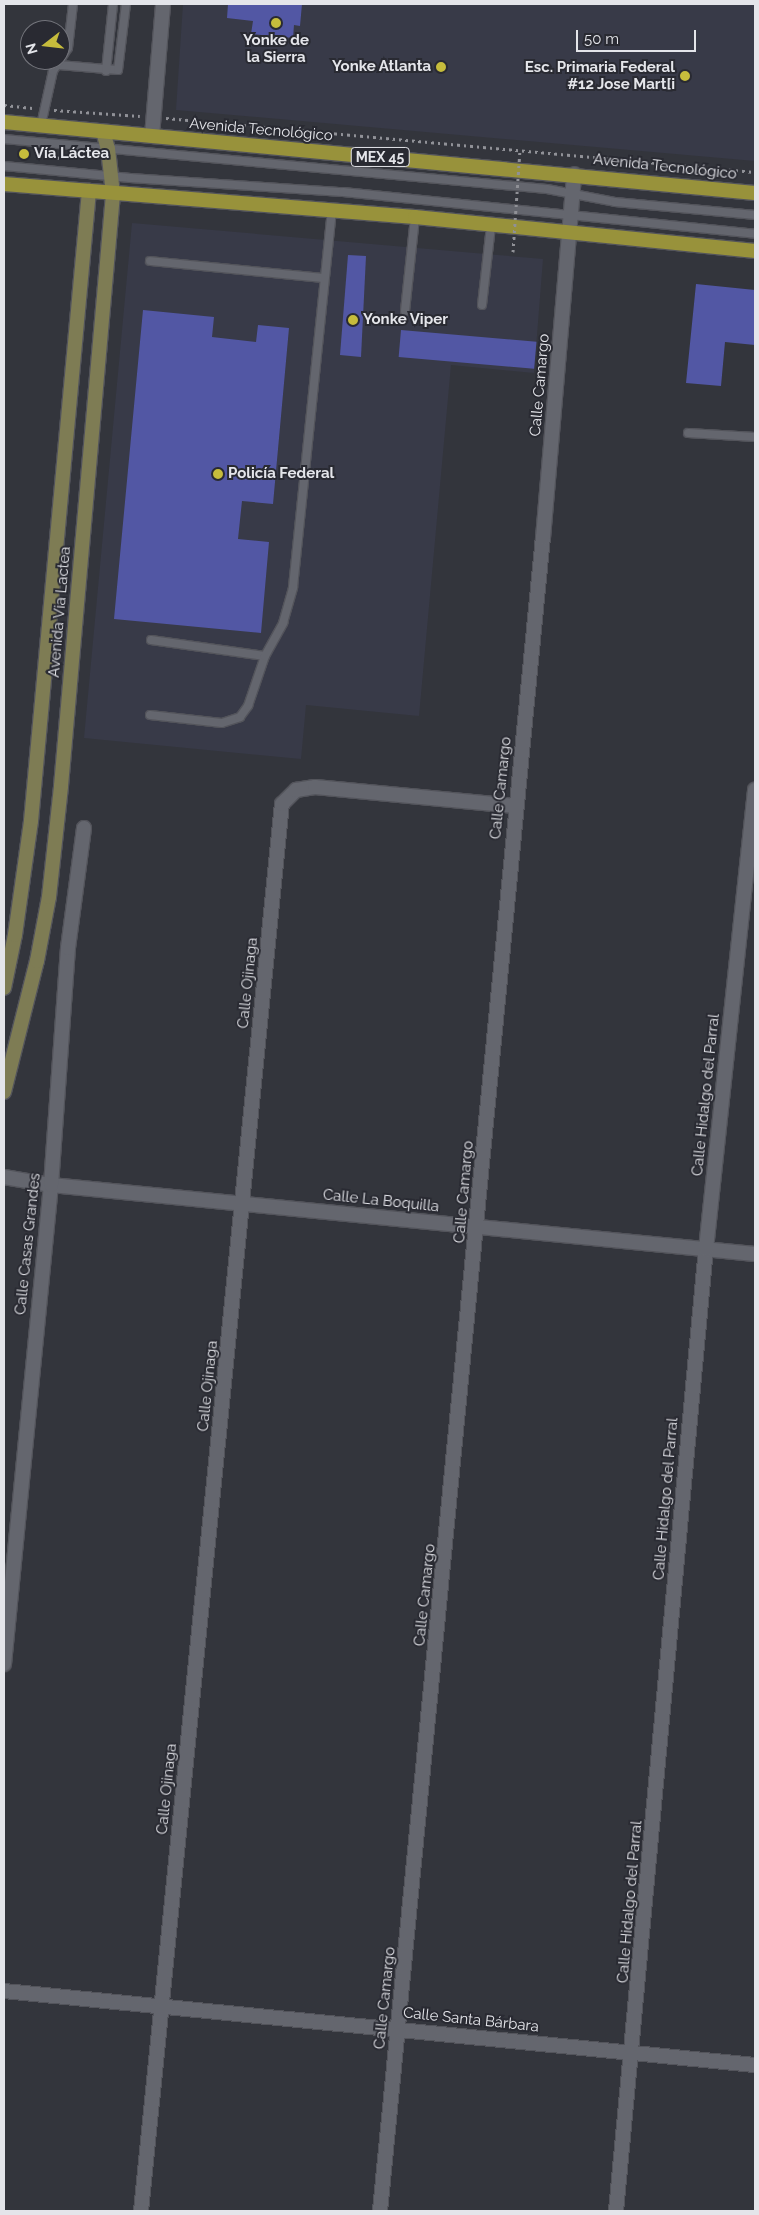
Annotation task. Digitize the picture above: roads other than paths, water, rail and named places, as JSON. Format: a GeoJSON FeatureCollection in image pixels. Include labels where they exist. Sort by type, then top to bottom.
{"type":"FeatureCollection","features":[{"type":"Feature","properties":{"kind":"main road","name":"Avenida Tecnológico"},"geometry":{"type":"LineString","coordinates":[[4,122],[574,174],[755,193]]}},
{"type":"Feature","properties":{"kind":"main road","name":"Avenida Via Lactea"},"geometry":{"type":"LineString","coordinates":[[4,1092],[37,961],[49,897],[113,194],[113,176],[108,149],[102,132]]}},
{"type":"Feature","properties":{"kind":"main road"},"geometry":{"type":"LineString","coordinates":[[4,184],[415,217],[755,251]]}},
{"type":"Feature","properties":{"kind":"main road","name":"Avenida Via Lactea"},"geometry":{"type":"LineString","coordinates":[[4,988],[16,935],[31,821],[89,191]]}},
{"type":"Feature","properties":{"kind":"street"},"geometry":{"type":"LineString","coordinates":[[152,136],[163,4]]}},
{"type":"Feature","properties":{"kind":"street","name":"Calle Camargo"},"geometry":{"type":"LineString","coordinates":[[380,2211],[478,1227],[515,806],[543,538],[574,174]]}},
{"type":"Feature","properties":{"kind":"street","name":"Calle Ojinaga"},"geometry":{"type":"LineString","coordinates":[[141,2211],[242,1204],[285,799],[296,790],[315,787],[515,806]]}},
{"type":"Feature","properties":{"kind":"street","name":"Calle Hidalgo del Parral"},"geometry":{"type":"LineString","coordinates":[[616,2211],[706,1249],[755,790]]}},
{"type":"Feature","properties":{"kind":"street","name":"Calle Casas Grandes"},"geometry":{"type":"LineString","coordinates":[[4,1664],[51,1185],[68,948],[84,828]]}},
{"type":"Feature","properties":{"kind":"street","name":"Calle La Boquilla"},"geometry":{"type":"LineString","coordinates":[[4,1177],[51,1185],[755,1254]]}},
{"type":"Feature","properties":{"kind":"street","name":"Calle Santa Bárbara"},"geometry":{"type":"LineString","coordinates":[[4,1991],[398,2028],[755,2065]]}},
{"type":"Feature","properties":{"kind":"lane"},"geometry":{"type":"LineString","coordinates":[[70,30],[73,4]]}},
{"type":"Feature","properties":{"kind":"lane"},"geometry":{"type":"LineString","coordinates":[[106,71],[113,4]]}},
{"type":"Feature","properties":{"kind":"lane"},"geometry":{"type":"LineString","coordinates":[[70,66],[114,72],[120,66],[126,4]]}},
{"type":"Feature","properties":{"kind":"lane"},"geometry":{"type":"LineString","coordinates":[[42,126],[44,109],[54,70]]}},
{"type":"Feature","properties":{"kind":"lane"},"geometry":{"type":"LineString","coordinates":[[4,139],[572,194],[615,202],[755,215]]}},
{"type":"Feature","properties":{"kind":"lane"},"geometry":{"type":"LineString","coordinates":[[4,166],[113,176],[343,192],[755,234]]}},
{"type":"Feature","properties":{"kind":"lane"},"geometry":{"type":"LineString","coordinates":[[150,715],[232,721],[248,706],[265,656],[283,623],[293,587],[332,210]]}},
{"type":"Feature","properties":{"kind":"lane"},"geometry":{"type":"LineString","coordinates":[[405,311],[415,217]]}},
{"type":"Feature","properties":{"kind":"lane"},"geometry":{"type":"LineString","coordinates":[[482,305],[491,226]]}},
{"type":"Feature","properties":{"kind":"lane"},"geometry":{"type":"LineString","coordinates":[[150,261],[324,278]]}},
{"type":"Feature","properties":{"kind":"lane"},"geometry":{"type":"LineString","coordinates":[[688,433],[755,438]]}},
{"type":"Feature","properties":{"kind":"lane"},"geometry":{"type":"LineString","coordinates":[[151,640],[265,656]]}},
{"type":"Feature","properties":{"kind":"place","name":"Yonke de la Sierra"},"geometry":{"type":"Point","coordinates":[276,23]}},
{"type":"Feature","properties":{"kind":"place","name":"Yonke Atlanta"},"geometry":{"type":"Point","coordinates":[441,67]}},
{"type":"Feature","properties":{"kind":"place","name":"Esc. Primaria Federal #12 Jose Mart[i"},"geometry":{"type":"Point","coordinates":[685,76]}},
{"type":"Feature","properties":{"kind":"place","name":"Vía Láctea"},"geometry":{"type":"Point","coordinates":[24,154]}},
{"type":"Feature","properties":{"kind":"place","name":"Yonke Viper"},"geometry":{"type":"Point","coordinates":[353,320]}},
{"type":"Feature","properties":{"kind":"place","name":"Policía Federal"},"geometry":{"type":"Point","coordinates":[218,474]}}]}
